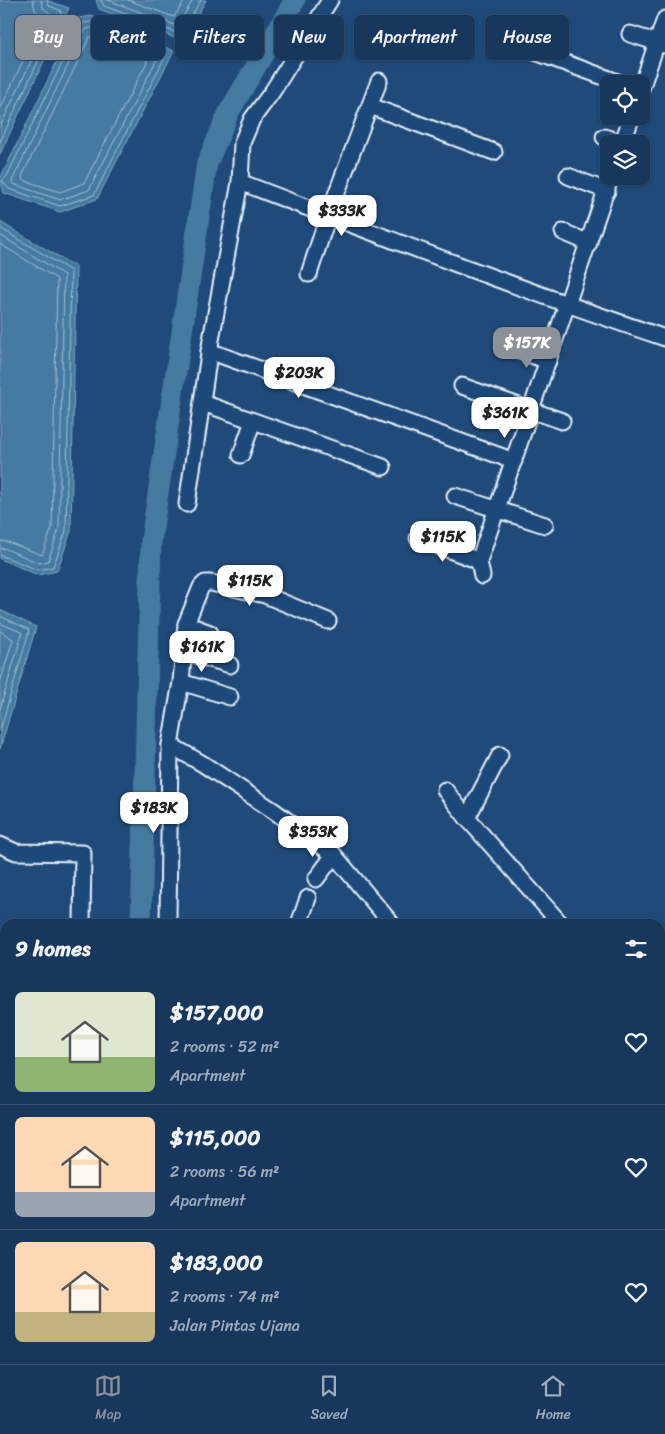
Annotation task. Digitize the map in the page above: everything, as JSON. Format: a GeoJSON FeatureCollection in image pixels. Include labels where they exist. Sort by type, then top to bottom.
{"type":"FeatureCollection","features":[{"type":"Feature","properties":{"kind":"street"},"geometry":{"type":"LineString","coordinates":[[187,504],[209,351],[240,182],[242,143],[252,119],[272,92],[330,0]]}},
{"type":"Feature","properties":{"kind":"street"},"geometry":{"type":"LineString","coordinates":[[647,75],[661,43],[665,19]]}},
{"type":"Feature","properties":{"kind":"street"},"geometry":{"type":"LineString","coordinates":[[630,34],[661,43]]}},
{"type":"Feature","properties":{"kind":"street"},"geometry":{"type":"LineString","coordinates":[[557,60],[600,76]]}},
{"type":"Feature","properties":{"kind":"street"},"geometry":{"type":"LineString","coordinates":[[309,274],[328,216],[378,81]]}},
{"type":"Feature","properties":{"kind":"street"},"geometry":{"type":"LineString","coordinates":[[370,106],[494,152]]}},
{"type":"Feature","properties":{"kind":"street"},"geometry":{"type":"LineString","coordinates":[[568,176],[600,181]]}},
{"type":"Feature","properties":{"kind":"street"},"geometry":{"type":"LineString","coordinates":[[240,182],[455,265],[665,338]]}},
{"type":"Feature","properties":{"kind":"street"},"geometry":{"type":"LineString","coordinates":[[482,576],[479,561],[498,511],[608,185]]}},
{"type":"Feature","properties":{"kind":"street"},"geometry":{"type":"LineString","coordinates":[[563,232],[589,243]]}},
{"type":"Feature","properties":{"kind":"street"},"geometry":{"type":"LineString","coordinates":[[517,350],[548,361]]}},
{"type":"Feature","properties":{"kind":"street"},"geometry":{"type":"LineString","coordinates":[[209,351],[514,461]]}},
{"type":"Feature","properties":{"kind":"street"},"geometry":{"type":"LineString","coordinates":[[462,386],[562,421]]}},
{"type":"Feature","properties":{"kind":"street"},"geometry":{"type":"LineString","coordinates":[[203,403],[383,467]]}},
{"type":"Feature","properties":{"kind":"street"},"geometry":{"type":"LineString","coordinates":[[241,454],[253,421]]}},
{"type":"Feature","properties":{"kind":"street"},"geometry":{"type":"LineString","coordinates":[[455,496],[545,525]]}},
{"type":"Feature","properties":{"kind":"street"},"geometry":{"type":"LineString","coordinates":[[418,538],[479,561]]}},
{"type":"Feature","properties":{"kind":"street"},"geometry":{"type":"LineString","coordinates":[[168,919],[170,745],[180,682],[186,624],[201,587],[211,583],[266,595],[328,621]]}},
{"type":"Feature","properties":{"kind":"street"},"geometry":{"type":"LineString","coordinates":[[186,624],[210,633]]}},
{"type":"Feature","properties":{"kind":"street"},"geometry":{"type":"LineString","coordinates":[[183,651],[230,665]]}},
{"type":"Feature","properties":{"kind":"street"},"geometry":{"type":"LineString","coordinates":[[180,682],[230,697]]}},
{"type":"Feature","properties":{"kind":"street"},"geometry":{"type":"LineString","coordinates":[[170,745],[203,764],[274,811],[334,856],[388,919]]}},
{"type":"Feature","properties":{"kind":"street"},"geometry":{"type":"LineString","coordinates":[[467,818],[500,755]]}},
{"type":"Feature","properties":{"kind":"street"},"geometry":{"type":"LineString","coordinates":[[445,790],[467,818],[557,919]]}},
{"type":"Feature","properties":{"kind":"street"},"geometry":{"type":"LineString","coordinates":[[0,845],[16,852],[83,853],[82,919]]}},
{"type":"Feature","properties":{"kind":"street"},"geometry":{"type":"LineString","coordinates":[[316,879],[334,856]]}},
{"type":"Feature","properties":{"kind":"street"},"geometry":{"type":"LineString","coordinates":[[301,919],[308,898]]}},
{"type":"Feature","properties":{"kind":"water"},"geometry":{"type":"Polygon","coordinates":[[[0,0],[46,0],[69,8],[66,15],[15,15],[15,60],[44,60],[0,154],[0,0]]]}},
{"type":"Feature","properties":{"kind":"water"},"geometry":{"type":"Polygon","coordinates":[[[96,0],[206,0],[198,15],[175,15],[175,38],[165,34],[165,15],[115,15],[99,9],[96,0]]]}},
{"type":"Feature","properties":{"kind":"water"},"geometry":{"type":"Polygon","coordinates":[[[91,16],[91,60],[165,60],[165,47],[174,51],[97,199],[60,212],[4,193],[0,179],[58,60],[81,60],[81,18],[91,16]]]}},
{"type":"Feature","properties":{"kind":"water"},"geometry":{"type":"Polygon","coordinates":[[[0,222],[76,267],[71,531],[57,571],[38,575],[0,559],[0,222]]]}},
{"type":"Feature","properties":{"kind":"water"},"geometry":{"type":"Polygon","coordinates":[[[0,610],[36,627],[0,749],[0,610]]]}},
{"type":"Feature","properties":{"kind":"waterway"},"geometry":{"type":"LineString","coordinates":[[141,919],[151,541],[207,163],[229,112],[295,0]]}}]}
